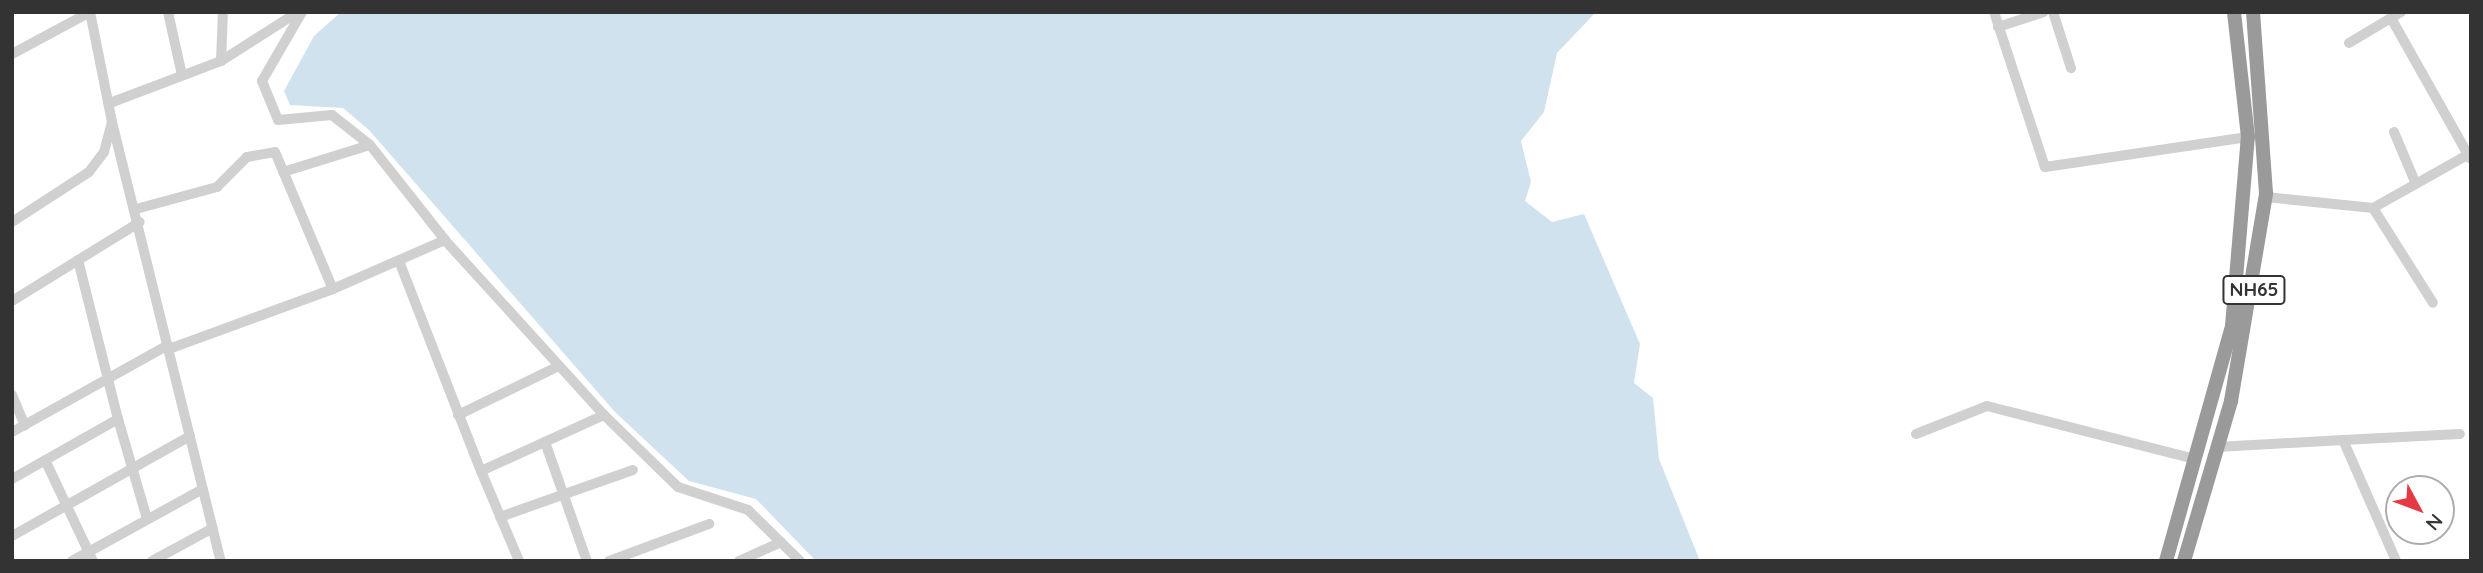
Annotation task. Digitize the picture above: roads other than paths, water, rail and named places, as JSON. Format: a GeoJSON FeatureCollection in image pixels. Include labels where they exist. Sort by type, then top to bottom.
{"type":"FeatureCollection","features":[{"type":"Feature","properties":{"kind":"highway","name":"NH65"},"geometry":{"type":"LineString","coordinates":[[2166,561],[2232,326],[2248,137],[2234,12]]}},
{"type":"Feature","properties":{"kind":"highway","name":"NH65"},"geometry":{"type":"LineString","coordinates":[[2184,561],[2217,447],[2253,295],[2265,197],[2252,12]]}},
{"type":"Feature","properties":{"kind":"street"},"geometry":{"type":"LineString","coordinates":[[12,54],[90,12],[112,122],[140,222],[221,561]]}},
{"type":"Feature","properties":{"kind":"street"},"geometry":{"type":"LineString","coordinates":[[168,12],[182,75]]}},
{"type":"Feature","properties":{"kind":"street"},"geometry":{"type":"LineString","coordinates":[[222,61],[223,12]]}},
{"type":"Feature","properties":{"kind":"street"},"geometry":{"type":"LineString","coordinates":[[110,103],[222,61],[300,12]]}},
{"type":"Feature","properties":{"kind":"street"},"geometry":{"type":"LineString","coordinates":[[300,12],[262,81],[278,120],[332,115],[370,145],[445,240],[604,415],[678,487],[748,510],[800,561]]}},
{"type":"Feature","properties":{"kind":"street"},"geometry":{"type":"LineString","coordinates":[[1994,12],[2045,167],[2248,137]]}},
{"type":"Feature","properties":{"kind":"street"},"geometry":{"type":"LineString","coordinates":[[1998,27],[2044,12]]}},
{"type":"Feature","properties":{"kind":"street"},"geometry":{"type":"LineString","coordinates":[[2053,12],[2071,68]]}},
{"type":"Feature","properties":{"kind":"street"},"geometry":{"type":"LineString","coordinates":[[2349,43],[2401,12]]}},
{"type":"Feature","properties":{"kind":"street"},"geometry":{"type":"LineString","coordinates":[[2265,197],[2373,208],[2470,155],[2391,18]]}},
{"type":"Feature","properties":{"kind":"street"},"geometry":{"type":"LineString","coordinates":[[12,222],[89,172],[104,152],[112,122]]}},
{"type":"Feature","properties":{"kind":"street"},"geometry":{"type":"LineString","coordinates":[[2394,132],[2416,184]]}},
{"type":"Feature","properties":{"kind":"street"},"geometry":{"type":"LineString","coordinates":[[283,172],[370,145]]}},
{"type":"Feature","properties":{"kind":"street"},"geometry":{"type":"LineString","coordinates":[[136,209],[217,187],[247,157],[275,152],[333,289]]}},
{"type":"Feature","properties":{"kind":"street"},"geometry":{"type":"LineString","coordinates":[[2373,208],[2433,303]]}},
{"type":"Feature","properties":{"kind":"street"},"geometry":{"type":"LineString","coordinates":[[12,301],[140,222]]}},
{"type":"Feature","properties":{"kind":"street"},"geometry":{"type":"LineString","coordinates":[[12,432],[169,347],[333,289],[445,240]]}},
{"type":"Feature","properties":{"kind":"street"},"geometry":{"type":"LineString","coordinates":[[78,260],[111,377],[118,419],[148,519]]}},
{"type":"Feature","properties":{"kind":"street"},"geometry":{"type":"LineString","coordinates":[[399,261],[458,415],[519,561]]}},
{"type":"Feature","properties":{"kind":"street"},"geometry":{"type":"LineString","coordinates":[[458,415],[559,366]]}},
{"type":"Feature","properties":{"kind":"street"},"geometry":{"type":"LineString","coordinates":[[12,395],[25,425]]}},
{"type":"Feature","properties":{"kind":"street"},"geometry":{"type":"LineString","coordinates":[[1916,434],[1987,407],[2195,458]]}},
{"type":"Feature","properties":{"kind":"street"},"geometry":{"type":"LineString","coordinates":[[481,471],[604,415]]}},
{"type":"Feature","properties":{"kind":"street"},"geometry":{"type":"LineString","coordinates":[[12,479],[118,419]]}},
{"type":"Feature","properties":{"kind":"street"},"geometry":{"type":"LineString","coordinates":[[2217,447],[2460,434]]}},
{"type":"Feature","properties":{"kind":"street"},"geometry":{"type":"LineString","coordinates":[[12,536],[190,436]]}},
{"type":"Feature","properties":{"kind":"street"},"geometry":{"type":"LineString","coordinates":[[2343,440],[2396,561]]}},
{"type":"Feature","properties":{"kind":"street"},"geometry":{"type":"LineString","coordinates":[[545,442],[587,561]]}},
{"type":"Feature","properties":{"kind":"street"},"geometry":{"type":"LineString","coordinates":[[45,460],[91,556]]}},
{"type":"Feature","properties":{"kind":"street"},"geometry":{"type":"LineString","coordinates":[[500,517],[565,499],[634,471]]}},
{"type":"Feature","properties":{"kind":"street"},"geometry":{"type":"LineString","coordinates":[[72,561],[91,556],[148,519],[203,489]]}},
{"type":"Feature","properties":{"kind":"street"},"geometry":{"type":"LineString","coordinates":[[609,561],[709,524]]}},
{"type":"Feature","properties":{"kind":"street"},"geometry":{"type":"LineString","coordinates":[[152,561],[213,528]]}},
{"type":"Feature","properties":{"kind":"street"},"geometry":{"type":"LineString","coordinates":[[739,561],[782,542]]}},
{"type":"Feature","properties":{"kind":"water"},"geometry":{"type":"Polygon","coordinates":[[[341,12],[1596,12],[1557,53],[1544,112],[1521,141],[1531,182],[1525,201],[1552,222],[1584,214],[1640,344],[1634,383],[1653,398],[1659,459],[1700,561],[816,561],[756,499],[689,481],[615,412],[369,130],[343,108],[290,105],[284,91],[314,36],[341,12]]]}}]}
